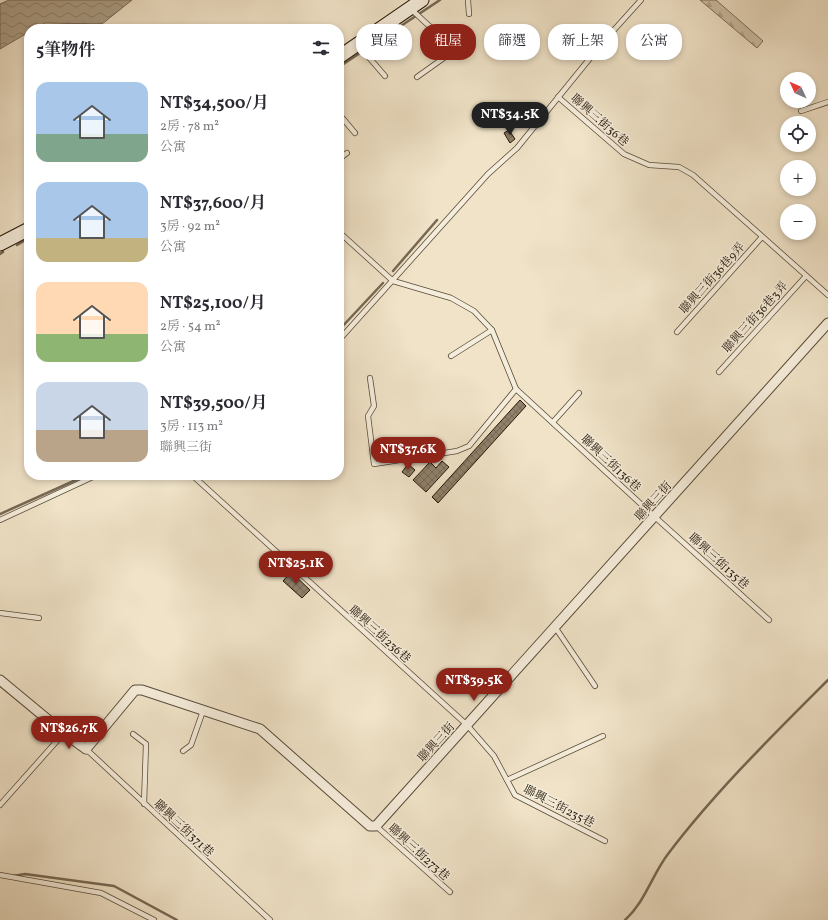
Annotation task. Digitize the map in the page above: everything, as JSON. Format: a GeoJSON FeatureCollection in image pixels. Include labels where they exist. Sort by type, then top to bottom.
{"type":"FeatureCollection","features":[{"type":"Feature","properties":{"kind":"street"},"geometry":{"type":"LineString","coordinates":[[391,24],[412,10],[422,0]]}},
{"type":"Feature","properties":{"kind":"street"},"geometry":{"type":"LineString","coordinates":[[344,54],[356,48]]}},
{"type":"Feature","properties":{"kind":"street"},"geometry":{"type":"LineString","coordinates":[[0,244],[24,232]]}},
{"type":"Feature","properties":{"kind":"street","name":"聯興三街"},"geometry":{"type":"LineString","coordinates":[[376,826],[828,323]]}},
{"type":"Feature","properties":{"kind":"street"},"geometry":{"type":"LineString","coordinates":[[0,680],[64,734],[86,749],[135,690],[142,690],[203,712],[260,729],[370,826],[376,826]]}},
{"type":"Feature","properties":{"kind":"lane"},"geometry":{"type":"LineString","coordinates":[[468,0],[469,14]]}},
{"type":"Feature","properties":{"kind":"lane"},"geometry":{"type":"LineString","coordinates":[[558,97],[604,41],[641,0]]}},
{"type":"Feature","properties":{"kind":"lane"},"geometry":{"type":"LineString","coordinates":[[412,10],[456,50],[418,77]]}},
{"type":"Feature","properties":{"kind":"lane"},"geometry":{"type":"LineString","coordinates":[[371,60],[385,76]]}},
{"type":"Feature","properties":{"kind":"lane","name":"聯興三街36巷"},"geometry":{"type":"LineString","coordinates":[[393,281],[488,174],[517,148],[558,97],[624,154],[649,165],[679,167],[693,175],[828,295]]}},
{"type":"Feature","properties":{"kind":"lane"},"geometry":{"type":"LineString","coordinates":[[801,111],[828,102]]}},
{"type":"Feature","properties":{"kind":"lane"},"geometry":{"type":"LineString","coordinates":[[344,120],[355,133]]}},
{"type":"Feature","properties":{"kind":"lane","name":"聯興三街136巷"},"geometry":{"type":"LineString","coordinates":[[344,237],[393,281],[451,298],[474,311],[492,330],[516,389],[554,422],[655,517]]}},
{"type":"Feature","properties":{"kind":"lane","name":"聯興三街36巷9弄"},"geometry":{"type":"LineString","coordinates":[[677,332],[762,237]]}},
{"type":"Feature","properties":{"kind":"lane","name":"聯興三街36巷3弄"},"geometry":{"type":"LineString","coordinates":[[719,372],[806,276]]}},
{"type":"Feature","properties":{"kind":"lane"},"geometry":{"type":"LineString","coordinates":[[344,335],[393,281]]}},
{"type":"Feature","properties":{"kind":"lane"},"geometry":{"type":"LineString","coordinates":[[451,356],[492,330]]}},
{"type":"Feature","properties":{"kind":"lane"},"geometry":{"type":"LineString","coordinates":[[370,378],[374,406],[368,416],[374,464],[457,451],[469,446],[516,389]]}},
{"type":"Feature","properties":{"kind":"lane"},"geometry":{"type":"LineString","coordinates":[[554,422],[579,393]]}},
{"type":"Feature","properties":{"kind":"lane"},"geometry":{"type":"LineString","coordinates":[[0,520],[86,480]]}},
{"type":"Feature","properties":{"kind":"lane","name":"聯興三街236巷"},"geometry":{"type":"LineString","coordinates":[[198,480],[467,725]]}},
{"type":"Feature","properties":{"kind":"lane","name":"聯興三街135巷"},"geometry":{"type":"LineString","coordinates":[[655,517],[769,620]]}},
{"type":"Feature","properties":{"kind":"lane"},"geometry":{"type":"LineString","coordinates":[[0,614],[39,618]]}},
{"type":"Feature","properties":{"kind":"lane"},"geometry":{"type":"LineString","coordinates":[[555,628],[595,686]]}},
{"type":"Feature","properties":{"kind":"lane"},"geometry":{"type":"LineString","coordinates":[[183,751],[191,745],[203,712]]}},
{"type":"Feature","properties":{"kind":"lane","name":"聯興三街235巷"},"geometry":{"type":"LineString","coordinates":[[467,725],[494,756],[515,795],[605,841]]}},
{"type":"Feature","properties":{"kind":"lane"},"geometry":{"type":"LineString","coordinates":[[0,805],[64,734]]}},
{"type":"Feature","properties":{"kind":"lane"},"geometry":{"type":"LineString","coordinates":[[133,734],[146,744],[144,804]]}},
{"type":"Feature","properties":{"kind":"lane"},"geometry":{"type":"LineString","coordinates":[[507,780],[603,736]]}},
{"type":"Feature","properties":{"kind":"lane","name":"聯興三街371巷"},"geometry":{"type":"LineString","coordinates":[[86,749],[270,920]]}},
{"type":"Feature","properties":{"kind":"lane","name":"聯興三街273巷"},"geometry":{"type":"LineString","coordinates":[[376,826],[450,892]]}},
{"type":"Feature","properties":{"kind":"lane"},"geometry":{"type":"LineString","coordinates":[[0,875],[102,893],[154,920]]}},
{"type":"Feature","properties":{"kind":"green space"},"geometry":{"type":"Polygon","coordinates":[[[700,0],[716,0],[763,41],[757,48],[700,0]]]}},
{"type":"Feature","properties":{"kind":"water"},"geometry":{"type":"Polygon","coordinates":[[[9,0],[132,0],[102,24],[24,24],[24,35],[0,49],[0,4],[9,0]]]}},
{"type":"Feature","properties":{"kind":"building"},"geometry":{"type":"Polygon","coordinates":[[[509,130],[515,139],[510,143],[504,133],[509,130]]]}},
{"type":"Feature","properties":{"kind":"building"},"geometry":{"type":"Polygon","coordinates":[[[520,400],[526,406],[438,503],[432,497],[520,400]]]}},
{"type":"Feature","properties":{"kind":"building"},"geometry":{"type":"Polygon","coordinates":[[[442,461],[449,467],[426,492],[413,480],[430,462],[436,468],[442,461]]]}},
{"type":"Feature","properties":{"kind":"building"},"geometry":{"type":"Polygon","coordinates":[[[408,464],[415,470],[409,477],[402,472],[408,464]]]}},
{"type":"Feature","properties":{"kind":"building"},"geometry":{"type":"Polygon","coordinates":[[[291,572],[310,590],[302,598],[283,581],[291,572]]]}},
{"type":"Feature","properties":{"kind":"waterway"},"geometry":{"type":"LineString","coordinates":[[344,64],[440,0]]}},
{"type":"Feature","properties":{"kind":"waterway"},"geometry":{"type":"LineString","coordinates":[[393,271],[437,220]]}},
{"type":"Feature","properties":{"kind":"waterway"},"geometry":{"type":"LineString","coordinates":[[17,245],[24,241]]}},
{"type":"Feature","properties":{"kind":"waterway"},"geometry":{"type":"LineString","coordinates":[[344,325],[383,283]]}},
{"type":"Feature","properties":{"kind":"waterway"},"geometry":{"type":"LineString","coordinates":[[0,514],[76,480]]}},
{"type":"Feature","properties":{"kind":"waterway"},"geometry":{"type":"LineString","coordinates":[[625,920],[638,905],[662,862],[705,808],[745,764],[828,680]]}},
{"type":"Feature","properties":{"kind":"waterway"},"geometry":{"type":"LineString","coordinates":[[13,876],[25,874],[114,886],[177,920]]}}]}
